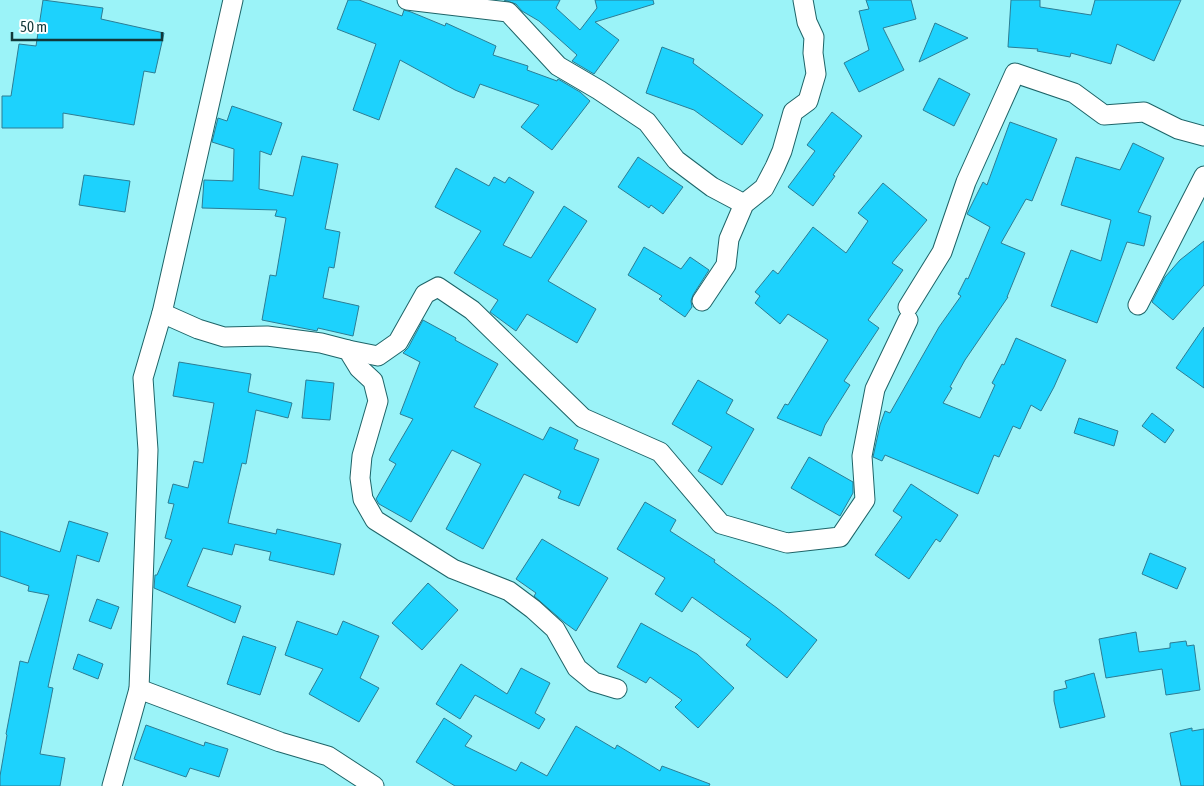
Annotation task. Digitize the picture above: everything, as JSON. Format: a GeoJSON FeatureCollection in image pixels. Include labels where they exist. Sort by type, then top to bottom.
{"type":"FeatureCollection","features":[{"type":"Feature","properties":{"kind":"street"},"geometry":{"type":"LineString","coordinates":[[112,786],[139,688],[148,450],[144,378],[162,313],[234,0]]}},
{"type":"Feature","properties":{"kind":"street"},"geometry":{"type":"LineString","coordinates":[[407,0],[513,6],[558,66],[599,90],[647,122],[676,160],[712,187],[744,204]]}},
{"type":"Feature","properties":{"kind":"street"},"geometry":{"type":"LineString","coordinates":[[702,302],[726,265],[729,239],[744,204],[764,188],[782,151],[792,112],[808,101],[816,74],[813,52],[814,37],[807,22],[803,0]]}},
{"type":"Feature","properties":{"kind":"street"},"geometry":{"type":"LineString","coordinates":[[162,313],[198,329],[224,337],[267,336],[321,343],[378,356],[398,342],[425,294],[438,287],[472,310],[583,418],[660,452],[721,524],[787,543],[840,537],[865,500],[862,456],[875,389],[908,313],[942,252],[966,182],[1015,73],[1074,93],[1104,115],[1144,112],[1178,129],[1204,136]]}},
{"type":"Feature","properties":{"kind":"street"},"geometry":{"type":"LineString","coordinates":[[1138,305],[1204,176]]}},
{"type":"Feature","properties":{"kind":"street"},"geometry":{"type":"LineString","coordinates":[[348,350],[359,368],[373,381],[378,401],[362,456],[360,478],[363,499],[375,520],[453,569],[509,591],[533,609],[554,629],[577,668],[594,682],[617,689]]}},
{"type":"Feature","properties":{"kind":"street"},"geometry":{"type":"LineString","coordinates":[[139,688],[280,742],[328,756],[374,786]]}},
{"type":"Feature","properties":{"kind":"building"},"geometry":{"type":"Polygon","coordinates":[[[43,0],[103,8],[101,19],[164,33],[155,73],[144,71],[134,125],[63,113],[63,128],[2,128],[2,96],[11,96],[19,44],[36,46],[43,0]]]}},
{"type":"Feature","properties":{"kind":"building"},"geometry":{"type":"Polygon","coordinates":[[[348,0],[359,0],[402,16],[404,10],[445,26],[446,23],[496,46],[493,55],[528,66],[527,70],[557,81],[558,79],[580,92],[590,101],[552,150],[521,127],[539,105],[480,84],[474,98],[455,90],[400,60],[379,120],[353,110],[376,44],[337,29],[348,0]]]}},
{"type":"Feature","properties":{"kind":"building"},"geometry":{"type":"Polygon","coordinates":[[[504,0],[560,0],[556,8],[580,30],[597,8],[595,0],[653,0],[654,4],[595,22],[619,40],[594,74],[572,61],[577,55],[539,21],[522,11],[516,4],[504,0]]]}},
{"type":"Feature","properties":{"kind":"building"},"geometry":{"type":"Polygon","coordinates":[[[866,0],[911,0],[916,19],[883,28],[904,70],[859,92],[844,63],[869,50],[859,11],[869,9],[866,0]]]}},
{"type":"Feature","properties":{"kind":"building"},"geometry":{"type":"Polygon","coordinates":[[[1011,0],[1040,0],[1040,7],[1091,15],[1095,0],[1181,0],[1154,61],[1117,44],[1111,64],[1071,53],[1070,57],[1037,51],[1038,49],[1008,47],[1011,0]]]}},
{"type":"Feature","properties":{"kind":"building"},"geometry":{"type":"Polygon","coordinates":[[[935,23],[968,38],[919,62],[935,23]]]}},
{"type":"Feature","properties":{"kind":"building"},"geometry":{"type":"Polygon","coordinates":[[[662,47],[694,59],[693,63],[763,115],[742,145],[694,110],[646,93],[662,47]]]}},
{"type":"Feature","properties":{"kind":"building"},"geometry":{"type":"Polygon","coordinates":[[[939,78],[970,94],[954,126],[923,110],[939,78]]]}},
{"type":"Feature","properties":{"kind":"building"},"geometry":{"type":"Polygon","coordinates":[[[232,106],[282,123],[271,155],[260,151],[259,189],[293,196],[302,156],[338,164],[325,229],[340,232],[334,268],[329,267],[323,298],[359,306],[353,336],[318,328],[317,331],[262,320],[270,275],[276,276],[286,218],[275,216],[277,210],[202,208],[204,180],[233,181],[234,149],[212,142],[218,118],[227,121],[232,106]]]}},
{"type":"Feature","properties":{"kind":"building"},"geometry":{"type":"Polygon","coordinates":[[[832,112],[862,136],[813,206],[788,187],[815,151],[807,145],[832,112]]]}},
{"type":"Feature","properties":{"kind":"building"},"geometry":{"type":"Polygon","coordinates":[[[1010,122],[1057,139],[1032,201],[1026,199],[1001,243],[1025,253],[1008,297],[965,360],[943,403],[980,418],[995,385],[992,383],[1002,364],[1004,365],[1016,338],[1066,360],[1041,411],[1031,405],[1020,429],[1013,426],[999,457],[994,455],[978,494],[885,455],[882,461],[873,457],[885,411],[890,413],[939,327],[961,296],[958,294],[966,278],[968,279],[990,227],[967,214],[983,182],[987,185],[1010,122]]]}},
{"type":"Feature","properties":{"kind":"building"},"geometry":{"type":"Polygon","coordinates":[[[1133,143],[1164,158],[1138,212],[1151,216],[1144,246],[1127,242],[1097,323],[1051,306],[1071,250],[1101,261],[1111,220],[1061,205],[1076,157],[1120,170],[1133,143]]]}},
{"type":"Feature","properties":{"kind":"building"},"geometry":{"type":"Polygon","coordinates":[[[638,157],[683,187],[663,214],[651,205],[649,208],[618,187],[638,157]]]}},
{"type":"Feature","properties":{"kind":"building"},"geometry":{"type":"Polygon","coordinates":[[[456,168],[489,186],[494,177],[505,183],[509,177],[534,192],[503,245],[531,258],[564,206],[587,221],[548,281],[596,309],[577,343],[527,314],[516,331],[490,312],[498,300],[454,273],[481,231],[435,207],[456,168]]]}},
{"type":"Feature","properties":{"kind":"building"},"geometry":{"type":"Polygon","coordinates":[[[84,175],[130,181],[125,212],[79,205],[84,175]]]}},
{"type":"Feature","properties":{"kind":"building"},"geometry":{"type":"Polygon","coordinates":[[[883,183],[927,220],[892,263],[903,270],[868,320],[879,328],[844,381],[850,385],[825,425],[821,436],[777,418],[785,404],[788,405],[828,340],[788,314],[780,324],[755,303],[760,296],[755,292],[773,270],[778,274],[813,227],[846,253],[868,221],[858,213],[883,183]]]}},
{"type":"Feature","properties":{"kind":"building"},"geometry":{"type":"Polygon","coordinates":[[[1204,241],[1204,285],[1173,320],[1152,302],[1165,277],[1180,260],[1204,241]]]}},
{"type":"Feature","properties":{"kind":"building"},"geometry":{"type":"Polygon","coordinates":[[[644,247],[681,269],[690,257],[709,270],[693,295],[692,307],[685,317],[659,299],[662,296],[628,275],[644,247]]]}},
{"type":"Feature","properties":{"kind":"building"},"geometry":{"type":"Polygon","coordinates":[[[423,320],[498,364],[474,407],[543,440],[550,427],[578,440],[574,449],[599,459],[579,506],[558,498],[561,491],[524,474],[483,549],[446,529],[481,464],[452,450],[411,522],[379,504],[376,499],[396,464],[389,460],[413,419],[400,414],[420,362],[403,353],[408,348],[423,320]]]}},
{"type":"Feature","properties":{"kind":"building"},"geometry":{"type":"Polygon","coordinates":[[[1204,327],[1204,388],[1176,368],[1204,327]]]}},
{"type":"Feature","properties":{"kind":"building"},"geometry":{"type":"Polygon","coordinates":[[[179,362],[251,374],[248,392],[292,403],[288,418],[256,410],[246,464],[242,463],[228,523],[276,534],[277,529],[341,544],[334,575],[269,560],[271,552],[235,544],[232,555],[203,548],[187,586],[241,606],[235,623],[154,588],[155,575],[157,575],[172,540],[165,538],[174,504],[168,503],[173,484],[188,488],[194,461],[203,463],[214,403],[173,396],[179,362]]]}},
{"type":"Feature","properties":{"kind":"building"},"geometry":{"type":"Polygon","coordinates":[[[306,380],[334,383],[330,420],[302,418],[306,380]]]}},
{"type":"Feature","properties":{"kind":"building"},"geometry":{"type":"Polygon","coordinates":[[[698,380],[733,400],[726,413],[754,429],[722,485],[698,471],[712,447],[672,424],[698,380]]]}},
{"type":"Feature","properties":{"kind":"building"},"geometry":{"type":"Polygon","coordinates":[[[1152,413],[1174,430],[1165,443],[1142,426],[1152,413]]]}},
{"type":"Feature","properties":{"kind":"building"},"geometry":{"type":"Polygon","coordinates":[[[1079,418],[1118,431],[1114,446],[1074,433],[1079,418]]]}},
{"type":"Feature","properties":{"kind":"building"},"geometry":{"type":"Polygon","coordinates":[[[809,457],[853,482],[853,493],[840,516],[791,488],[809,457]]]}},
{"type":"Feature","properties":{"kind":"building"},"geometry":{"type":"Polygon","coordinates":[[[911,484],[958,515],[940,542],[936,539],[909,579],[875,555],[902,517],[893,511],[911,484]]]}},
{"type":"Feature","properties":{"kind":"building"},"geometry":{"type":"Polygon","coordinates":[[[645,502],[676,520],[670,531],[715,560],[714,562],[817,640],[787,678],[746,645],[751,639],[692,597],[682,612],[655,594],[665,578],[617,549],[645,502]]]}},
{"type":"Feature","properties":{"kind":"building"},"geometry":{"type":"Polygon","coordinates":[[[69,521],[108,533],[99,562],[77,555],[48,687],[53,688],[40,754],[65,758],[60,786],[0,786],[6,734],[20,661],[28,663],[49,595],[28,591],[29,586],[0,576],[0,531],[60,552],[69,521]]]}},
{"type":"Feature","properties":{"kind":"building"},"geometry":{"type":"Polygon","coordinates":[[[542,539],[608,578],[576,631],[534,596],[536,593],[516,579],[542,539]]]}},
{"type":"Feature","properties":{"kind":"building"},"geometry":{"type":"Polygon","coordinates":[[[1150,553],[1186,568],[1177,589],[1142,574],[1150,553]]]}},
{"type":"Feature","properties":{"kind":"building"},"geometry":{"type":"Polygon","coordinates":[[[428,583],[458,610],[422,650],[392,623],[428,583]]]}},
{"type":"Feature","properties":{"kind":"building"},"geometry":{"type":"Polygon","coordinates":[[[97,599],[119,607],[111,629],[89,621],[97,599]]]}},
{"type":"Feature","properties":{"kind":"building"},"geometry":{"type":"Polygon","coordinates":[[[297,621],[337,635],[343,621],[379,636],[360,678],[379,688],[359,722],[309,694],[323,669],[285,655],[297,621]]]}},
{"type":"Feature","properties":{"kind":"building"},"geometry":{"type":"Polygon","coordinates":[[[641,623],[697,654],[734,688],[698,728],[675,707],[682,700],[650,677],[646,683],[617,667],[641,623]]]}},
{"type":"Feature","properties":{"kind":"building"},"geometry":{"type":"Polygon","coordinates":[[[1136,632],[1139,652],[1170,648],[1170,643],[1186,641],[1187,646],[1194,645],[1200,690],[1166,695],[1162,669],[1106,678],[1099,639],[1136,632]]]}},
{"type":"Feature","properties":{"kind":"building"},"geometry":{"type":"Polygon","coordinates":[[[243,636],[276,647],[260,695],[227,684],[243,636]]]}},
{"type":"Feature","properties":{"kind":"building"},"geometry":{"type":"Polygon","coordinates":[[[78,654],[103,664],[98,679],[73,669],[78,654]]]}},
{"type":"Feature","properties":{"kind":"building"},"geometry":{"type":"Polygon","coordinates":[[[461,664],[507,694],[521,668],[550,683],[535,713],[545,719],[539,729],[475,695],[460,719],[436,704],[461,664]]]}},
{"type":"Feature","properties":{"kind":"building"},"geometry":{"type":"Polygon","coordinates":[[[1094,673],[1105,717],[1060,728],[1054,701],[1054,691],[1067,688],[1065,681],[1094,673]]]}},
{"type":"Feature","properties":{"kind":"building"},"geometry":{"type":"Polygon","coordinates":[[[444,718],[472,736],[465,746],[516,771],[521,762],[547,776],[576,726],[615,749],[617,745],[660,771],[662,766],[710,784],[709,786],[455,786],[416,762],[444,718]]]}},
{"type":"Feature","properties":{"kind":"building"},"geometry":{"type":"Polygon","coordinates":[[[146,725],[204,746],[205,742],[228,749],[219,777],[190,768],[186,777],[134,759],[146,725]]]}},
{"type":"Feature","properties":{"kind":"building"},"geometry":{"type":"Polygon","coordinates":[[[1192,728],[1192,731],[1204,729],[1204,786],[1181,786],[1170,733],[1192,728]]]}}]}
